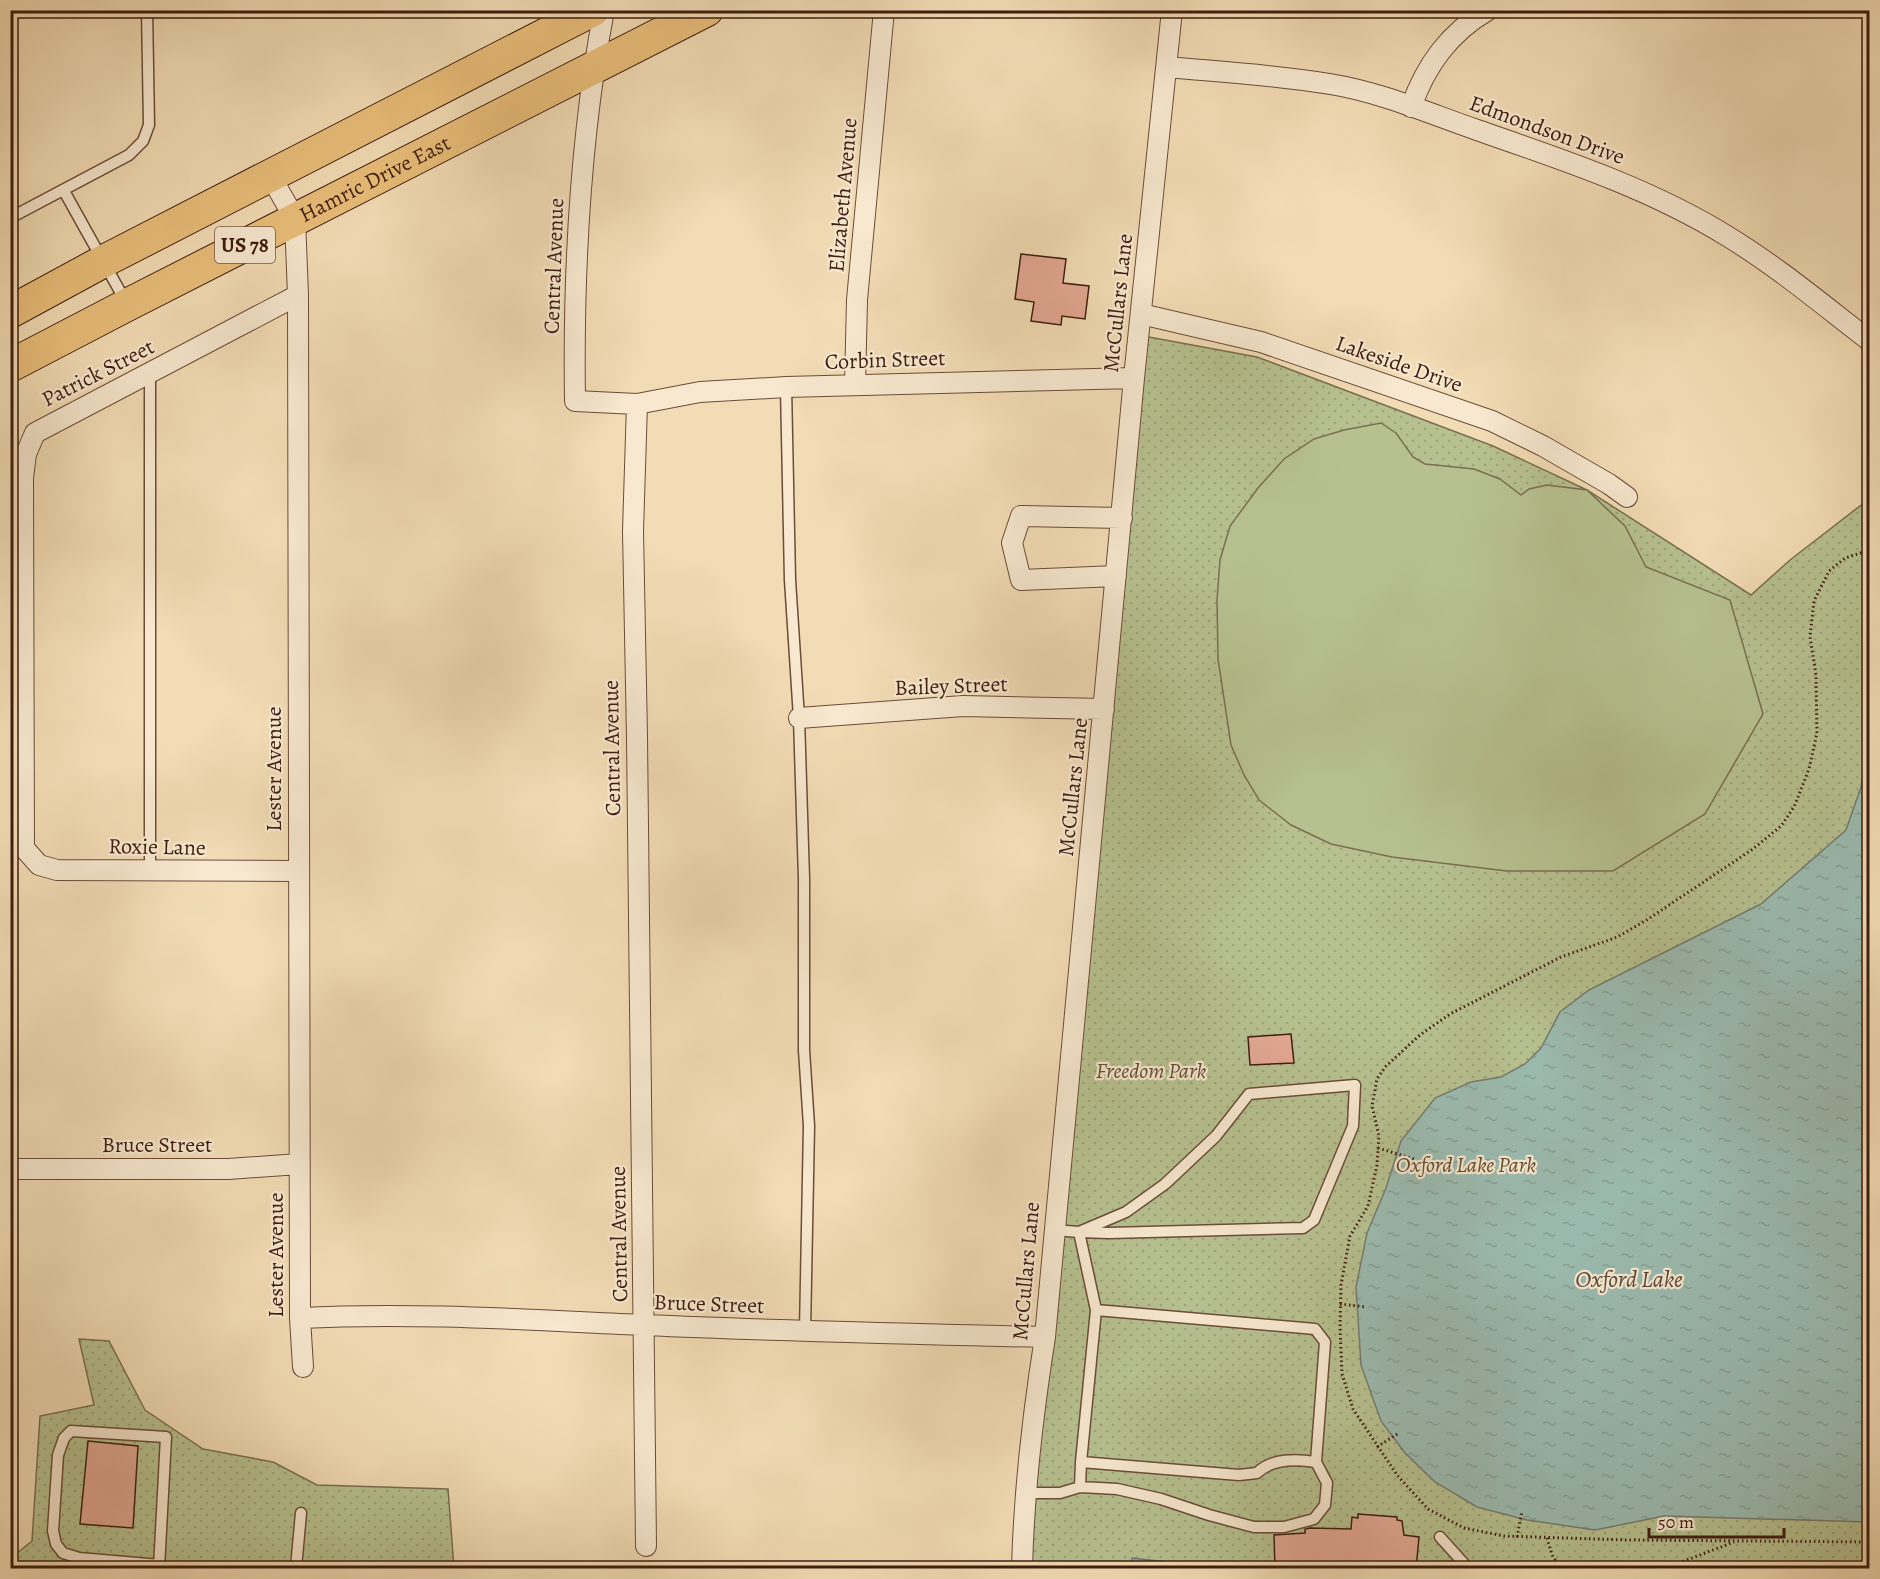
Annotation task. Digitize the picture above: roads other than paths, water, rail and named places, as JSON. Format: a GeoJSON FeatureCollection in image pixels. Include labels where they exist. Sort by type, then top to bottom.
{"type":"FeatureCollection","features":[{"type":"Feature","properties":{"kind":"main road","name":"US 78"},"geometry":{"type":"LineString","coordinates":[[10,312],[104,261],[593,10]]}},
{"type":"Feature","properties":{"kind":"main road","name":"Hamric Drive East"},"geometry":{"type":"LineString","coordinates":[[10,366],[707,10]]}},
{"type":"Feature","properties":{"kind":"street","name":"Central Avenue"},"geometry":{"type":"LineString","coordinates":[[604,10],[593,69],[582,170],[574,325],[575,401],[637,404],[633,543],[646,1546]]}},
{"type":"Feature","properties":{"kind":"street","name":"Elizabeth Avenue"},"geometry":{"type":"LineString","coordinates":[[855,385],[857,300],[884,10]]}},
{"type":"Feature","properties":{"kind":"street","name":"McCullars Lane"},"geometry":{"type":"LineString","coordinates":[[1022,1569],[1036,1391],[1045,1337],[1134,378],[1172,10]]}},
{"type":"Feature","properties":{"kind":"street"},"geometry":{"type":"LineString","coordinates":[[1411,107],[1427,70],[1438,54],[1461,29],[1488,10]]}},
{"type":"Feature","properties":{"kind":"street","name":"Edmondson Drive"},"geometry":{"type":"LineString","coordinates":[[1167,67],[1329,84],[1371,93],[1607,176],[1687,213],[1725,235],[1773,266],[1869,341]]}},
{"type":"Feature","properties":{"kind":"street","name":"Lester Avenue"},"geometry":{"type":"LineString","coordinates":[[271,177],[295,219],[298,295],[300,1318],[303,1367]]}},
{"type":"Feature","properties":{"kind":"street","name":"Patrick Street"},"geometry":{"type":"LineString","coordinates":[[24,848],[23,478],[26,454],[35,433],[298,295]]}},
{"type":"Feature","properties":{"kind":"street","name":"Lakeside Drive"},"geometry":{"type":"LineString","coordinates":[[1141,314],[1261,342],[1492,422],[1543,446],[1627,497]]}},
{"type":"Feature","properties":{"kind":"street","name":"Corbin Street"},"geometry":{"type":"LineString","coordinates":[[637,404],[700,392],[786,387],[1134,378]]}},
{"type":"Feature","properties":{"kind":"street"},"geometry":{"type":"LineString","coordinates":[[1116,576],[1021,580],[1012,543],[1021,516],[1122,518]]}},
{"type":"Feature","properties":{"kind":"street","name":"Bailey Street"},"geometry":{"type":"LineString","coordinates":[[799,718],[963,706],[1104,709]]}},
{"type":"Feature","properties":{"kind":"street","name":"Roxie Lane"},"geometry":{"type":"LineString","coordinates":[[24,848],[39,865],[57,870],[298,871]]}},
{"type":"Feature","properties":{"kind":"street","name":"Bruce Street"},"geometry":{"type":"LineString","coordinates":[[14,1169],[228,1169],[300,1164]]}},
{"type":"Feature","properties":{"kind":"street","name":"Bruce Street"},"geometry":{"type":"LineString","coordinates":[[300,1318],[338,1316],[538,1320],[805,1331],[1045,1337]]}},
{"type":"Feature","properties":{"kind":"lane"},"geometry":{"type":"LineString","coordinates":[[10,218],[129,155],[142,141],[149,125],[147,10]]}},
{"type":"Feature","properties":{"kind":"lane"},"geometry":{"type":"LineString","coordinates":[[64,191],[127,305]]}},
{"type":"Feature","properties":{"kind":"lane"},"geometry":{"type":"LineString","coordinates":[[150,373],[150,871]]}},
{"type":"Feature","properties":{"kind":"lane"},"geometry":{"type":"LineString","coordinates":[[786,387],[790,580],[799,718],[804,879],[804,1050],[809,1126],[805,1331]]}},
{"type":"Feature","properties":{"kind":"lane"},"geometry":{"type":"LineString","coordinates":[[1054,1230],[1079,1232],[1109,1233],[1303,1228],[1314,1220],[1353,1126],[1355,1085],[1249,1094],[1216,1136],[1165,1184],[1126,1212],[1079,1232]]}},
{"type":"Feature","properties":{"kind":"lane"},"geometry":{"type":"LineString","coordinates":[[1079,1232],[1096,1310],[1080,1487]]}},
{"type":"Feature","properties":{"kind":"lane"},"geometry":{"type":"LineString","coordinates":[[1027,1493],[1060,1493],[1080,1487],[1117,1489],[1150,1496],[1254,1527],[1284,1527],[1314,1520],[1325,1504],[1327,1483],[1316,1462],[1325,1342],[1315,1329],[1096,1310]]}},
{"type":"Feature","properties":{"kind":"lane"},"geometry":{"type":"LineString","coordinates":[[71,1431],[166,1437],[160,1567],[79,1558],[63,1553],[56,1544],[53,1531],[58,1455],[64,1438],[71,1431]]}},
{"type":"Feature","properties":{"kind":"lane"},"geometry":{"type":"LineString","coordinates":[[1082,1462],[1239,1475],[1257,1473],[1266,1464],[1299,1460],[1316,1462]]}},
{"type":"Feature","properties":{"kind":"lane"},"geometry":{"type":"LineString","coordinates":[[296,1569],[301,1513]]}},
{"type":"Feature","properties":{"kind":"lane"},"geometry":{"type":"LineString","coordinates":[[1440,1537],[1468,1569]]}},
{"type":"Feature","properties":{"kind":"water","name":"Oxford Lake"},"geometry":{"type":"Polygon","coordinates":[[[1869,734],[1869,1522],[1664,1516],[1595,1530],[1527,1520],[1477,1507],[1435,1482],[1405,1453],[1381,1421],[1361,1365],[1356,1287],[1367,1233],[1386,1188],[1401,1141],[1435,1098],[1471,1082],[1501,1077],[1525,1064],[1541,1048],[1560,1012],[1589,990],[1761,904],[1846,830],[1861,787],[1869,734]]]}},
{"type":"Feature","properties":{"kind":"water"},"geometry":{"type":"Polygon","coordinates":[[[1132,1558],[1192,1565],[1191,1568],[1131,1568],[1132,1558]]]}},
{"type":"Feature","properties":{"kind":"park label","name":"Freedom Park"},"geometry":{"type":"Point","coordinates":[1151,1071]}},
{"type":"Feature","properties":{"kind":"park label","name":"Oxford Lake Park"},"geometry":{"type":"Point","coordinates":[1466,1165]}}]}
